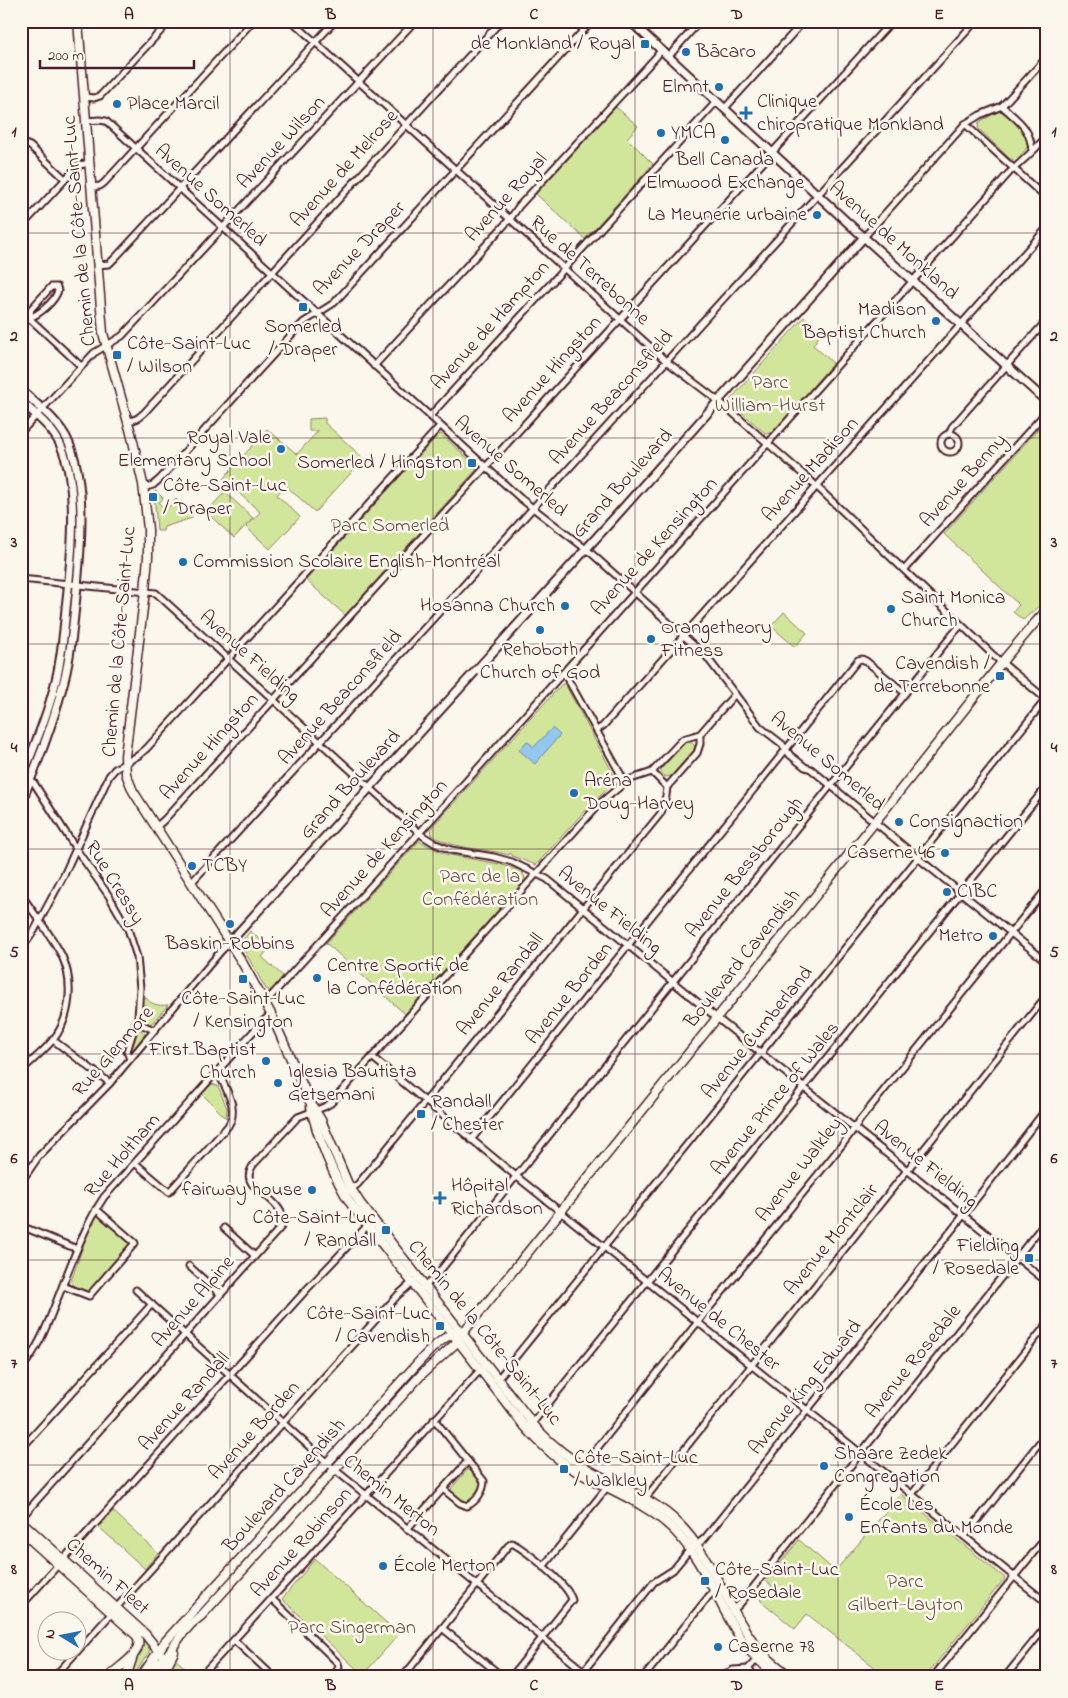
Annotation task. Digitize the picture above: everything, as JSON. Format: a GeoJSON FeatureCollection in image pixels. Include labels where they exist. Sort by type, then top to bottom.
{"type":"FeatureCollection","features":[{"type":"Feature","properties":{"kind":"main road","name":"Chemin de la Côte-Saint-Luc"},"geometry":{"type":"LineString","coordinates":[[78,21],[103,329],[106,346],[128,422],[143,488],[148,534],[145,591],[125,763],[126,774],[131,787],[272,1014],[310,1102],[314,1123],[348,1192],[422,1289],[457,1341],[483,1367],[530,1426],[558,1448],[581,1470],[644,1502],[694,1548],[731,1612],[743,1641],[760,1656],[791,1677]]}},
{"type":"Feature","properties":{"kind":"main road","name":"Boulevard Cavendish"},"geometry":{"type":"LineString","coordinates":[[150,1677],[191,1624],[201,1616],[421,1375],[457,1341],[1038,618],[1047,610]]}},
{"type":"Feature","properties":{"kind":"main road","name":"Chemin de la Côte-Saint-Luc"},"geometry":{"type":"LineString","coordinates":[[422,1289],[463,1332],[483,1367]]}},
{"type":"Feature","properties":{"kind":"main road","name":"Boulevard Cavendish"},"geometry":{"type":"LineString","coordinates":[[141,1677],[158,1650],[414,1368],[438,1344],[452,1334],[463,1332]]}},
{"type":"Feature","properties":{"kind":"main road","name":"Chemin Fleet"},"geometry":{"type":"LineString","coordinates":[[21,1520],[61,1562],[114,1610],[145,1634],[158,1650]]}},
{"type":"Feature","properties":{"kind":"main road","name":"Chemin Fleet"},"geometry":{"type":"LineString","coordinates":[[21,1531],[61,1562]]}},
{"type":"Feature","properties":{"kind":"main road","name":"Chemin Fleet"},"geometry":{"type":"LineString","coordinates":[[114,1610],[138,1638],[139,1648],[133,1656]]}},
{"type":"Feature","properties":{"kind":"main road"},"geometry":{"type":"LineString","coordinates":[[160,1677],[175,1650],[195,1627],[201,1616]]}},
{"type":"Feature","properties":{"kind":"main road"},"geometry":{"type":"LineString","coordinates":[[158,1650],[161,1656],[160,1662]]}},
{"type":"Feature","properties":{"kind":"main road"},"geometry":{"type":"LineString","coordinates":[[109,1677],[133,1656]]}},
{"type":"Feature","properties":{"kind":"main road"},"geometry":{"type":"LineString","coordinates":[[126,1677],[133,1656]]}},
{"type":"Feature","properties":{"kind":"main road","name":"Chemin de la Côte-Saint-Luc"},"geometry":{"type":"LineString","coordinates":[[760,1656],[778,1677]]}},
{"type":"Feature","properties":{"kind":"main road"},"geometry":{"type":"LineString","coordinates":[[166,1668],[166,1677]]}},
{"type":"Feature","properties":{"kind":"main road"},"geometry":{"type":"LineString","coordinates":[[166,1668],[173,1677]]}},
{"type":"Feature","properties":{"kind":"street"},"geometry":{"type":"LineString","coordinates":[[21,26],[26,21]]}},
{"type":"Feature","properties":{"kind":"street"},"geometry":{"type":"LineString","coordinates":[[84,97],[94,98],[100,96],[170,21]]}},
{"type":"Feature","properties":{"kind":"street"},"geometry":{"type":"LineString","coordinates":[[91,187],[102,184],[254,21]]}},
{"type":"Feature","properties":{"kind":"street","name":"Rue de Terrebonne"},"geometry":{"type":"LineString","coordinates":[[292,21],[666,361],[719,401],[816,487],[1002,663],[1046,700]]}},
{"type":"Feature","properties":{"kind":"street"},"geometry":{"type":"LineString","coordinates":[[97,265],[107,264],[112,261],[335,21]]}},
{"type":"Feature","properties":{"kind":"street","name":"Avenue Wilson"},"geometry":{"type":"LineString","coordinates":[[21,432],[97,350],[122,336],[415,21]]}},
{"type":"Feature","properties":{"kind":"street","name":"Avenue de Melrose"},"geometry":{"type":"LineString","coordinates":[[128,422],[141,416],[501,21]]}},
{"type":"Feature","properties":{"kind":"street","name":"Avenue Draper"},"geometry":{"type":"LineString","coordinates":[[143,488],[153,485],[160,479],[304,322],[334,303],[454,168],[592,21]]}},
{"type":"Feature","properties":{"kind":"street","name":"Avenue de Monkland"},"geometry":{"type":"LineString","coordinates":[[630,21],[912,281],[1047,402]]}},
{"type":"Feature","properties":{"kind":"street"},"geometry":{"type":"LineString","coordinates":[[669,56],[700,21]]}},
{"type":"Feature","properties":{"kind":"street"},"geometry":{"type":"LineString","coordinates":[[725,108],[804,21]]}},
{"type":"Feature","properties":{"kind":"street","name":"Avenue Hingston"},"geometry":{"type":"LineString","coordinates":[[156,827],[892,21]]}},
{"type":"Feature","properties":{"kind":"street","name":"Avenue Beaconsfield"},"geometry":{"type":"LineString","coordinates":[[191,883],[976,21]]}},
{"type":"Feature","properties":{"kind":"street","name":"Avenue Royal"},"geometry":{"type":"LineString","coordinates":[[374,366],[510,219],[519,206],[656,57],[660,50]]}},
{"type":"Feature","properties":{"kind":"street","name":"Grand Boulevard"},"geometry":{"type":"LineString","coordinates":[[229,943],[586,549],[965,124],[980,115],[1002,106],[1047,57]]}},
{"type":"Feature","properties":{"kind":"street","name":"Avenue de Hampton"},"geometry":{"type":"LineString","coordinates":[[430,416],[717,101]]}},
{"type":"Feature","properties":{"kind":"street"},"geometry":{"type":"LineString","coordinates":[[1002,106],[1025,127],[1032,150]]}},
{"type":"Feature","properties":{"kind":"street","name":"Avenue Somerled"},"geometry":{"type":"LineString","coordinates":[[86,121],[99,120],[106,122],[532,509],[586,549],[683,635],[706,656],[760,727],[782,744],[805,767],[811,769],[831,785],[1047,962]]}},
{"type":"Feature","properties":{"kind":"street"},"geometry":{"type":"LineString","coordinates":[[965,124],[1047,199]]}},
{"type":"Feature","properties":{"kind":"street","name":"Avenue de Kensington"},"geometry":{"type":"LineString","coordinates":[[265,1001],[635,592],[1013,169],[1047,136]]}},
{"type":"Feature","properties":{"kind":"street"},"geometry":{"type":"LineString","coordinates":[[21,146],[26,144],[30,146],[65,179]]}},
{"type":"Feature","properties":{"kind":"street"},"geometry":{"type":"LineString","coordinates":[[21,227],[65,179],[78,167],[89,163]]}},
{"type":"Feature","properties":{"kind":"street","name":"Avenue Madison"},"geometry":{"type":"LineString","coordinates":[[597,730],[603,726],[1047,228]]}},
{"type":"Feature","properties":{"kind":"street"},"geometry":{"type":"LineString","coordinates":[[21,326],[28,318],[32,307],[51,287],[57,287],[56,295],[37,315],[28,318]]}},
{"type":"Feature","properties":{"kind":"street"},"geometry":{"type":"LineString","coordinates":[[28,318],[81,366]]}},
{"type":"Feature","properties":{"kind":"street"},"geometry":{"type":"LineString","coordinates":[[949,434],[952,427],[1047,320]]}},
{"type":"Feature","properties":{"kind":"street"},"geometry":{"type":"LineString","coordinates":[[21,390],[56,437],[67,462],[71,492],[73,584],[71,645],[66,674],[21,803]]}},
{"type":"Feature","properties":{"kind":"street"},"geometry":{"type":"LineString","coordinates":[[21,401],[39,412]]}},
{"type":"Feature","properties":{"kind":"street","name":"Avenue Benny"},"geometry":{"type":"LineString","coordinates":[[904,570],[1047,411]]}},
{"type":"Feature","properties":{"kind":"street"},"geometry":{"type":"LineString","coordinates":[[21,950],[64,874],[109,776],[113,771],[147,748],[440,426]]}},
{"type":"Feature","properties":{"kind":"street"},"geometry":{"type":"LineString","coordinates":[[21,579],[145,591]]}},
{"type":"Feature","properties":{"kind":"street"},"geometry":{"type":"LineString","coordinates":[[22,778],[57,678],[73,584]]}},
{"type":"Feature","properties":{"kind":"street","name":"Avenue Fielding"},"geometry":{"type":"LineString","coordinates":[[145,591],[155,592],[419,832],[447,849],[503,859],[538,873],[557,886],[717,1018],[1047,1282]]}},
{"type":"Feature","properties":{"kind":"street"},"geometry":{"type":"LineString","coordinates":[[1038,618],[1047,626]]}},
{"type":"Feature","properties":{"kind":"street","name":"Avenue Bessborough"},"geometry":{"type":"LineString","coordinates":[[422,1289],[435,1278],[961,625]]}},
{"type":"Feature","properties":{"kind":"street","name":"Avenue Borden"},"geometry":{"type":"LineString","coordinates":[[471,1140],[858,660],[862,659],[905,693]]}},
{"type":"Feature","properties":{"kind":"street"},"geometry":{"type":"LineString","coordinates":[[563,672],[625,782]]}},
{"type":"Feature","properties":{"kind":"street"},"geometry":{"type":"LineString","coordinates":[[313,1110],[331,1103],[594,810],[625,782],[652,772],[683,739],[700,734],[735,694]]}},
{"type":"Feature","properties":{"kind":"street","name":"Avenue Cumberland"},"geometry":{"type":"LineString","coordinates":[[495,1382],[1046,700]]}},
{"type":"Feature","properties":{"kind":"street","name":"Avenue Randall"},"geometry":{"type":"LineString","coordinates":[[348,1192],[358,1184],[661,813],[667,787],[697,753],[700,744],[700,734]]}},
{"type":"Feature","properties":{"kind":"street"},"geometry":{"type":"LineString","coordinates":[[652,772],[667,787]]}},
{"type":"Feature","properties":{"kind":"street","name":"Rue Cressy"},"geometry":{"type":"LineString","coordinates":[[22,778],[30,779],[34,783],[125,922],[136,957],[140,982],[139,1009],[127,1050],[130,1059]]}},
{"type":"Feature","properties":{"kind":"street","name":"Avenue Prince of Wales"},"geometry":{"type":"LineString","coordinates":[[530,1426],[1047,786]]}},
{"type":"Feature","properties":{"kind":"street","name":"Avenue Walkley"},"geometry":{"type":"LineString","coordinates":[[581,1470],[1047,888]]}},
{"type":"Feature","properties":{"kind":"street"},"geometry":{"type":"LineString","coordinates":[[21,894],[62,958],[69,993],[66,1014],[53,1040],[21,1071]]}},
{"type":"Feature","properties":{"kind":"street","name":"Rue Glenmore"},"geometry":{"type":"LineString","coordinates":[[21,1182],[47,1146],[110,1083],[229,943]]}},
{"type":"Feature","properties":{"kind":"street","name":"Avenue Montclair"},"geometry":{"type":"LineString","coordinates":[[644,1502],[1047,995]]}},
{"type":"Feature","properties":{"kind":"street","name":"Rue Holtham"},"geometry":{"type":"LineString","coordinates":[[21,1368],[32,1356],[43,1337],[77,1249],[96,1209],[108,1192],[263,1021],[272,1014]]}},
{"type":"Feature","properties":{"kind":"street"},"geometry":{"type":"LineString","coordinates":[[136,1022],[154,1030]]}},
{"type":"Feature","properties":{"kind":"street"},"geometry":{"type":"LineString","coordinates":[[53,1040],[110,1083]]}},
{"type":"Feature","properties":{"kind":"street","name":"Avenue de Chester"},"geometry":{"type":"LineString","coordinates":[[372,1057],[471,1140],[1047,1602]]}},
{"type":"Feature","properties":{"kind":"street"},"geometry":{"type":"LineString","coordinates":[[135,1163],[168,1192],[175,1185],[228,1126],[233,1117],[232,1104],[218,1071]]}},
{"type":"Feature","properties":{"kind":"street","name":"Avenue King Edward"},"geometry":{"type":"LineString","coordinates":[[579,1677],[654,1582],[673,1570],[705,1538],[964,1215],[1047,1108]]}},
{"type":"Feature","properties":{"kind":"street","name":"Avenue Alpine"},"geometry":{"type":"LineString","coordinates":[[21,1520],[281,1227],[283,1218],[279,1209],[252,1184],[249,1179],[249,1172],[294,1120],[313,1110]]}},
{"type":"Feature","properties":{"kind":"street"},"geometry":{"type":"LineString","coordinates":[[63,1286],[89,1296],[134,1244],[96,1209]]}},
{"type":"Feature","properties":{"kind":"street","name":"Avenue Rosedale"},"geometry":{"type":"LineString","coordinates":[[731,1612],[740,1604],[1047,1220]]}},
{"type":"Feature","properties":{"kind":"street","name":"Avenue Randall"},"geometry":{"type":"LineString","coordinates":[[21,1606],[230,1374],[370,1223]]}},
{"type":"Feature","properties":{"kind":"street"},"geometry":{"type":"LineString","coordinates":[[21,1226],[77,1249]]}},
{"type":"Feature","properties":{"kind":"street"},"geometry":{"type":"LineString","coordinates":[[224,1228],[255,1256]]}},
{"type":"Feature","properties":{"kind":"street"},"geometry":{"type":"LineString","coordinates":[[189,1266],[220,1294]]}},
{"type":"Feature","properties":{"kind":"street","name":"Avenue Borden"},"geometry":{"type":"LineString","coordinates":[[54,1677],[394,1300],[415,1280]]}},
{"type":"Feature","properties":{"kind":"street","name":"Chemin Merton"},"geometry":{"type":"LineString","coordinates":[[136,1290],[334,1470],[591,1677]]}},
{"type":"Feature","properties":{"kind":"street"},"geometry":{"type":"LineString","coordinates":[[21,1449],[152,1304]]}},
{"type":"Feature","properties":{"kind":"street"},"geometry":{"type":"LineString","coordinates":[[912,1494],[1047,1324]]}},
{"type":"Feature","properties":{"kind":"street","name":"Avenue Robinson"},"geometry":{"type":"LineString","coordinates":[[200,1677],[483,1367]]}},
{"type":"Feature","properties":{"kind":"street"},"geometry":{"type":"LineString","coordinates":[[434,1419],[484,1481],[483,1489],[467,1506],[460,1503],[443,1489]]}},
{"type":"Feature","properties":{"kind":"street"},"geometry":{"type":"LineString","coordinates":[[965,1536],[1047,1433]]}},
{"type":"Feature","properties":{"kind":"street"},"geometry":{"type":"LineString","coordinates":[[407,1529],[468,1461]]}},
{"type":"Feature","properties":{"kind":"street"},"geometry":{"type":"LineString","coordinates":[[543,1567],[609,1484]]}},
{"type":"Feature","properties":{"kind":"street"},"geometry":{"type":"LineString","coordinates":[[933,1677],[1047,1536]]}},
{"type":"Feature","properties":{"kind":"street"},"geometry":{"type":"LineString","coordinates":[[403,1677],[508,1546],[512,1544],[561,1582],[572,1600],[511,1677]]}},
{"type":"Feature","properties":{"kind":"street"},"geometry":{"type":"LineString","coordinates":[[644,1677],[717,1588]]}},
{"type":"Feature","properties":{"kind":"street"},"geometry":{"type":"LineString","coordinates":[[272,1599],[338,1663],[339,1667],[333,1677]]}},
{"type":"Feature","properties":{"kind":"street"},"geometry":{"type":"LineString","coordinates":[[1005,1677],[1047,1625]]}},
{"type":"Feature","properties":{"kind":"street"},"geometry":{"type":"LineString","coordinates":[[442,1628],[503,1677]]}},
{"type":"Feature","properties":{"kind":"street"},"geometry":{"type":"LineString","coordinates":[[234,1640],[274,1677]]}},
{"type":"Feature","properties":{"kind":"street"},"geometry":{"type":"LineString","coordinates":[[718,1677],[733,1670],[748,1669],[760,1656]]}},
{"type":"Feature","properties":{"kind":"street"},"geometry":{"type":"LineString","coordinates":[[748,1669],[756,1677]]}},
{"type":"Feature","properties":{"kind":"street"},"geometry":{"type":"LineString","coordinates":[[408,1670],[416,1677]]}},
{"type":"Feature","properties":{"kind":"green space"},"geometry":{"type":"Polygon","coordinates":[[[616,107],[638,126],[627,138],[653,164],[585,239],[536,194],[616,107]]]}},
{"type":"Feature","properties":{"kind":"green space"},"geometry":{"type":"Polygon","coordinates":[[[999,111],[1019,126],[1028,142],[1026,149],[1021,155],[1013,160],[978,128],[979,122],[999,111]]]}},
{"type":"Feature","properties":{"kind":"green space","name":"Parc William-Hurst"},"geometry":{"type":"Polygon","coordinates":[[[804,317],[822,332],[813,345],[833,363],[772,433],[766,434],[730,400],[804,317]]]}},
{"type":"Feature","properties":{"kind":"green space"},"geometry":{"type":"Polygon","coordinates":[[[325,418],[325,423],[364,459],[315,512],[285,485],[277,495],[300,517],[270,549],[246,527],[260,512],[223,479],[267,429],[297,454],[318,431],[309,431],[309,419],[325,418]]]}},
{"type":"Feature","properties":{"kind":"green space"},"geometry":{"type":"Polygon","coordinates":[[[1047,419],[1047,599],[1023,620],[1013,612],[1019,605],[944,534],[1047,419]]]}},
{"type":"Feature","properties":{"kind":"green space","name":"Parc Somerled"},"geometry":{"type":"Polygon","coordinates":[[[441,434],[477,469],[345,615],[306,580],[438,435],[441,434]]]}},
{"type":"Feature","properties":{"kind":"green space"},"geometry":{"type":"Polygon","coordinates":[[[156,491],[163,498],[159,503],[166,510],[176,499],[187,509],[191,506],[192,518],[164,527],[163,531],[157,531],[154,493],[156,491]]]}},
{"type":"Feature","properties":{"kind":"green space"},"geometry":{"type":"Polygon","coordinates":[[[225,492],[253,518],[234,538],[206,512],[225,492]]]}},
{"type":"Feature","properties":{"kind":"green space"},"geometry":{"type":"Polygon","coordinates":[[[784,612],[807,633],[795,647],[771,626],[784,612]]]}},
{"type":"Feature","properties":{"kind":"green space","name":"Parc de la Confédération"},"geometry":{"type":"Polygon","coordinates":[[[562,684],[565,684],[616,779],[615,782],[588,807],[536,865],[512,856],[510,853],[509,855],[460,846],[432,835],[431,828],[562,684]]]}},
{"type":"Feature","properties":{"kind":"green space"},"geometry":{"type":"Polygon","coordinates":[[[686,742],[692,743],[695,746],[694,750],[671,776],[665,777],[661,773],[661,769],[686,742]]]}},
{"type":"Feature","properties":{"kind":"green space","name":"Parc de la Confédération"},"geometry":{"type":"Polygon","coordinates":[[[419,841],[445,854],[499,864],[522,871],[525,878],[405,1014],[326,943],[419,841]]]}},
{"type":"Feature","properties":{"kind":"green space"},"geometry":{"type":"Polygon","coordinates":[[[250,931],[270,948],[262,957],[283,976],[271,991],[266,989],[241,945],[250,931]]]}},
{"type":"Feature","properties":{"kind":"green space"},"geometry":{"type":"Polygon","coordinates":[[[145,996],[155,1004],[168,1005],[151,1024],[143,1020],[145,996]]]}},
{"type":"Feature","properties":{"kind":"green space"},"geometry":{"type":"Polygon","coordinates":[[[139,1028],[145,1034],[131,1052],[129,1051],[139,1028]]]}},
{"type":"Feature","properties":{"kind":"green space"},"geometry":{"type":"Polygon","coordinates":[[[212,1084],[218,1086],[227,1108],[226,1118],[202,1094],[212,1084]]]}},
{"type":"Feature","properties":{"kind":"green space"},"geometry":{"type":"Polygon","coordinates":[[[96,1209],[135,1243],[89,1296],[74,1287],[71,1281],[96,1209]]]}},
{"type":"Feature","properties":{"kind":"green space"},"geometry":{"type":"Polygon","coordinates":[[[468,1469],[478,1479],[481,1486],[468,1501],[464,1502],[451,1489],[468,1469]]]}},
{"type":"Feature","properties":{"kind":"green space","name":"Parc Gilbert-Layton"},"geometry":{"type":"Polygon","coordinates":[[[901,1494],[1005,1578],[925,1677],[887,1677],[807,1614],[795,1629],[760,1600],[772,1586],[766,1581],[799,1540],[835,1571],[901,1494]]]}},
{"type":"Feature","properties":{"kind":"green space"},"geometry":{"type":"Polygon","coordinates":[[[113,1511],[158,1553],[145,1569],[99,1527],[113,1511]]]}},
{"type":"Feature","properties":{"kind":"green space","name":"Parc Singerman"},"geometry":{"type":"Polygon","coordinates":[[[315,1559],[399,1634],[363,1675],[282,1599],[315,1559]]]}},
{"type":"Feature","properties":{"kind":"green space"},"geometry":{"type":"Polygon","coordinates":[[[138,1633],[144,1638],[150,1650],[133,1677],[128,1677],[132,1664],[141,1648],[138,1633]]]}},
{"type":"Feature","properties":{"kind":"green space"},"geometry":{"type":"Polygon","coordinates":[[[174,1658],[192,1674],[184,1677],[175,1674],[172,1665],[174,1658]]]}},
{"type":"Feature","properties":{"kind":"water"},"geometry":{"type":"Polygon","coordinates":[[[552,728],[560,735],[535,764],[519,750],[527,741],[534,747],[552,728]]]}},
{"type":"Feature","properties":{"kind":"place","name":"de Monkland / Royal"},"geometry":{"type":"Point","coordinates":[645,44]}},
{"type":"Feature","properties":{"kind":"place","name":"Bācaro"},"geometry":{"type":"Point","coordinates":[686,52]}},
{"type":"Feature","properties":{"kind":"place","name":"Elmnt"},"geometry":{"type":"Point","coordinates":[719,87]}},
{"type":"Feature","properties":{"kind":"place","name":"Place Marcil"},"geometry":{"type":"Point","coordinates":[117,104]}},
{"type":"Feature","properties":{"kind":"place","name":"Clinique chiropratique Monkland"},"geometry":{"type":"Point","coordinates":[746,113]}},
{"type":"Feature","properties":{"kind":"place","name":"YMCA"},"geometry":{"type":"Point","coordinates":[661,133]}},
{"type":"Feature","properties":{"kind":"place","name":"Bell Canada Elmwood Exchange"},"geometry":{"type":"Point","coordinates":[725,140]}},
{"type":"Feature","properties":{"kind":"place","name":"La Meunerie urbaine"},"geometry":{"type":"Point","coordinates":[817,215]}},
{"type":"Feature","properties":{"kind":"place","name":"Somerled / Draper"},"geometry":{"type":"Point","coordinates":[303,307]}},
{"type":"Feature","properties":{"kind":"place","name":"Madison Baptist Church"},"geometry":{"type":"Point","coordinates":[936,321]}},
{"type":"Feature","properties":{"kind":"place","name":"Côte-Saint-Luc / Wilson"},"geometry":{"type":"Point","coordinates":[117,355]}},
{"type":"Feature","properties":{"kind":"place","name":"Royal Vale Elementary School"},"geometry":{"type":"Point","coordinates":[281,449]}},
{"type":"Feature","properties":{"kind":"place","name":"Somerled / Hingston"},"geometry":{"type":"Point","coordinates":[472,463]}},
{"type":"Feature","properties":{"kind":"place","name":"Côte-Saint-Luc / Draper"},"geometry":{"type":"Point","coordinates":[153,497]}},
{"type":"Feature","properties":{"kind":"place","name":"Commission Scolaire English-Montréal"},"geometry":{"type":"Point","coordinates":[183,562]}},
{"type":"Feature","properties":{"kind":"place","name":"Hosanna Church"},"geometry":{"type":"Point","coordinates":[565,606]}},
{"type":"Feature","properties":{"kind":"place","name":"Saint Monica Church"},"geometry":{"type":"Point","coordinates":[891,609]}},
{"type":"Feature","properties":{"kind":"place","name":"Rehoboth Church of God"},"geometry":{"type":"Point","coordinates":[540,630]}},
{"type":"Feature","properties":{"kind":"place","name":"Orangetheory Fitness"},"geometry":{"type":"Point","coordinates":[651,639]}},
{"type":"Feature","properties":{"kind":"place","name":"Cavendish / de Terrebonne"},"geometry":{"type":"Point","coordinates":[1000,676]}},
{"type":"Feature","properties":{"kind":"place","name":"Aréna Doug-Harvey"},"geometry":{"type":"Point","coordinates":[574,793]}},
{"type":"Feature","properties":{"kind":"place","name":"Consignaction"},"geometry":{"type":"Point","coordinates":[899,822]}},
{"type":"Feature","properties":{"kind":"place","name":"Caserne 46"},"geometry":{"type":"Point","coordinates":[945,853]}},
{"type":"Feature","properties":{"kind":"place","name":"TCBY"},"geometry":{"type":"Point","coordinates":[192,866]}},
{"type":"Feature","properties":{"kind":"place","name":"CIBC"},"geometry":{"type":"Point","coordinates":[947,892]}},
{"type":"Feature","properties":{"kind":"place","name":"Baskin-Robbins"},"geometry":{"type":"Point","coordinates":[230,924]}},
{"type":"Feature","properties":{"kind":"place","name":"Metro"},"geometry":{"type":"Point","coordinates":[993,936]}},
{"type":"Feature","properties":{"kind":"place","name":"Centre Sportif de la Confédération"},"geometry":{"type":"Point","coordinates":[317,978]}},
{"type":"Feature","properties":{"kind":"place","name":"Côte-Saint-Luc / Kensington"},"geometry":{"type":"Point","coordinates":[243,979]}},
{"type":"Feature","properties":{"kind":"place","name":"First Baptist Church"},"geometry":{"type":"Point","coordinates":[266,1061]}},
{"type":"Feature","properties":{"kind":"place","name":"Iglesia Bautista Getsemani"},"geometry":{"type":"Point","coordinates":[278,1083]}},
{"type":"Feature","properties":{"kind":"place","name":"Randall / Chester"},"geometry":{"type":"Point","coordinates":[421,1114]}},
{"type":"Feature","properties":{"kind":"place","name":"fairway house"},"geometry":{"type":"Point","coordinates":[312,1190]}},
{"type":"Feature","properties":{"kind":"place","name":"Hôpital Richardson"},"geometry":{"type":"Point","coordinates":[440,1198]}},
{"type":"Feature","properties":{"kind":"place","name":"Côte-Saint-Luc / Randall"},"geometry":{"type":"Point","coordinates":[386,1230]}},
{"type":"Feature","properties":{"kind":"place","name":"Fielding / Rosedale"},"geometry":{"type":"Point","coordinates":[1029,1258]}},
{"type":"Feature","properties":{"kind":"place","name":"Côte-Saint-Luc / Cavendish"},"geometry":{"type":"Point","coordinates":[440,1326]}},
{"type":"Feature","properties":{"kind":"place","name":"Shaare Zedek Congregation"},"geometry":{"type":"Point","coordinates":[824,1466]}},
{"type":"Feature","properties":{"kind":"place","name":"Côte-Saint-Luc / Walkley"},"geometry":{"type":"Point","coordinates":[564,1469]}},
{"type":"Feature","properties":{"kind":"place","name":"École Les Enfants du Monde"},"geometry":{"type":"Point","coordinates":[849,1517]}},
{"type":"Feature","properties":{"kind":"place","name":"École Merton"},"geometry":{"type":"Point","coordinates":[383,1566]}},
{"type":"Feature","properties":{"kind":"place","name":"Côte-Saint-Luc / Rosedale"},"geometry":{"type":"Point","coordinates":[705,1581]}},
{"type":"Feature","properties":{"kind":"place","name":"Caserne 78"},"geometry":{"type":"Point","coordinates":[718,1647]}}]}
